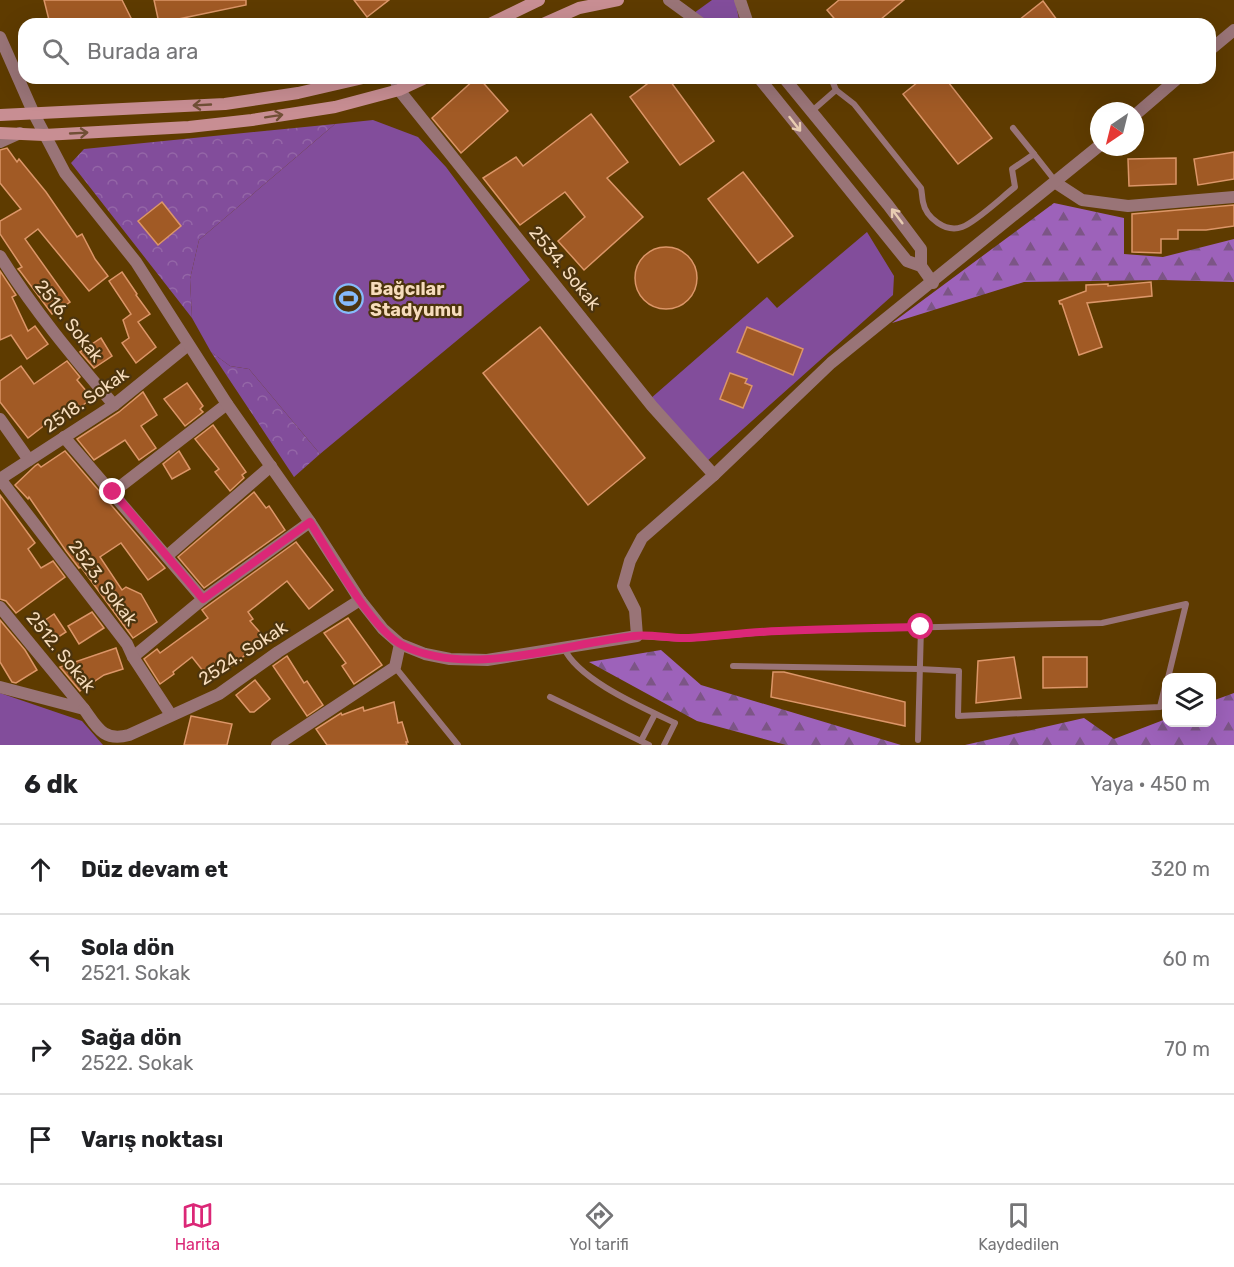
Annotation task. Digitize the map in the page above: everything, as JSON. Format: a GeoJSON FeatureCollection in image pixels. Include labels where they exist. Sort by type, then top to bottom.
{"type":"FeatureCollection","features":[{"type":"Feature","properties":{"kind":"main road"},"geometry":{"type":"LineString","coordinates":[[502,18],[539,0]]}},
{"type":"Feature","properties":{"kind":"main road"},"geometry":{"type":"LineString","coordinates":[[556,18],[579,8],[618,0]]}},
{"type":"Feature","properties":{"kind":"main road"},"geometry":{"type":"LineString","coordinates":[[0,115],[225,104],[298,93],[337,84]]}},
{"type":"Feature","properties":{"kind":"main road"},"geometry":{"type":"LineString","coordinates":[[0,133],[44,135],[189,127],[252,120],[335,107],[397,84]]}},
{"type":"Feature","properties":{"kind":"street"},"geometry":{"type":"LineString","coordinates":[[669,0],[694,18]]}},
{"type":"Feature","properties":{"kind":"street"},"geometry":{"type":"LineString","coordinates":[[740,0],[746,18]]}},
{"type":"Feature","properties":{"kind":"street"},"geometry":{"type":"LineString","coordinates":[[1216,45],[1234,30]]}},
{"type":"Feature","properties":{"kind":"street"},"geometry":{"type":"LineString","coordinates":[[0,37],[18,78]]}},
{"type":"Feature","properties":{"kind":"street"},"geometry":{"type":"LineString","coordinates":[[21,84],[44,135],[65,173],[136,262],[227,404],[310,522],[360,600],[383,629],[400,644],[425,654],[450,659],[487,660],[637,636],[635,610],[622,586],[630,561],[642,538],[714,475],[831,363],[933,283],[1090,154]]}},
{"type":"Feature","properties":{"kind":"street","name":"2534. Sokak"},"geometry":{"type":"LineString","coordinates":[[397,84],[652,406],[714,475]]}},
{"type":"Feature","properties":{"kind":"street"},"geometry":{"type":"LineString","coordinates":[[764,84],[907,261],[921,266],[933,283]]}},
{"type":"Feature","properties":{"kind":"street"},"geometry":{"type":"LineString","coordinates":[[789,84],[921,249],[921,266]]}},
{"type":"Feature","properties":{"kind":"street"},"geometry":{"type":"LineString","coordinates":[[1144,107],[1171,84]]}},
{"type":"Feature","properties":{"kind":"street"},"geometry":{"type":"LineString","coordinates":[[0,142],[20,133]]}},
{"type":"Feature","properties":{"kind":"street"},"geometry":{"type":"LineString","coordinates":[[1056,183],[1082,200],[1128,206],[1234,196]]}},
{"type":"Feature","properties":{"kind":"street","name":"2516. Sokak"},"geometry":{"type":"LineString","coordinates":[[0,256],[61,343],[114,405]]}},
{"type":"Feature","properties":{"kind":"street","name":"2518. Sokak"},"geometry":{"type":"LineString","coordinates":[[0,479],[114,405],[188,345]]}},
{"type":"Feature","properties":{"kind":"street"},"geometry":{"type":"LineString","coordinates":[[113,492],[227,404]]}},
{"type":"Feature","properties":{"kind":"street"},"geometry":{"type":"LineString","coordinates":[[0,418],[29,460]]}},
{"type":"Feature","properties":{"kind":"street"},"geometry":{"type":"LineString","coordinates":[[64,437],[203,599]]}},
{"type":"Feature","properties":{"kind":"street"},"geometry":{"type":"LineString","coordinates":[[167,556],[271,466]]}},
{"type":"Feature","properties":{"kind":"street","name":"2523. Sokak"},"geometry":{"type":"LineString","coordinates":[[0,479],[128,644],[133,657],[171,715]]}},
{"type":"Feature","properties":{"kind":"street"},"geometry":{"type":"LineString","coordinates":[[133,657],[203,599],[310,522]]}},
{"type":"Feature","properties":{"kind":"street","name":"2524. Sokak"},"geometry":{"type":"LineString","coordinates":[[84,708],[100,730],[111,737],[119,738],[129,735],[219,694],[278,652],[360,600]]}},
{"type":"Feature","properties":{"kind":"street","name":"2512. Sokak"},"geometry":{"type":"LineString","coordinates":[[0,607],[84,708]]}},
{"type":"Feature","properties":{"kind":"street"},"geometry":{"type":"LineString","coordinates":[[277,745],[395,667],[400,644]]}},
{"type":"Feature","properties":{"kind":"street","name":"2512. Sokak"},"geometry":{"type":"LineString","coordinates":[[0,687],[84,708]]}},
{"type":"Feature","properties":{"kind":"lane"},"geometry":{"type":"LineString","coordinates":[[834,84],[836,90],[862,113],[921,188],[923,204],[932,217],[946,227],[964,226],[1015,187],[1012,170],[1034,154]]}},
{"type":"Feature","properties":{"kind":"lane"},"geometry":{"type":"LineString","coordinates":[[812,111],[836,90]]}},
{"type":"Feature","properties":{"kind":"lane"},"geometry":{"type":"LineString","coordinates":[[1013,128],[1056,183]]}},
{"type":"Feature","properties":{"kind":"lane"},"geometry":{"type":"LineString","coordinates":[[637,636],[685,639],[778,631],[1102,623],[1186,604],[1169,673]]}},
{"type":"Feature","properties":{"kind":"lane"},"geometry":{"type":"LineString","coordinates":[[918,740],[921,627]]}},
{"type":"Feature","properties":{"kind":"lane"},"geometry":{"type":"LineString","coordinates":[[564,648],[568,658],[585,675],[675,723],[664,745]]}},
{"type":"Feature","properties":{"kind":"lane"},"geometry":{"type":"LineString","coordinates":[[733,666],[959,671],[958,716],[1160,707],[1162,699]]}},
{"type":"Feature","properties":{"kind":"lane"},"geometry":{"type":"LineString","coordinates":[[395,667],[458,745]]}},
{"type":"Feature","properties":{"kind":"lane"},"geometry":{"type":"LineString","coordinates":[[550,697],[649,745]]}},
{"type":"Feature","properties":{"kind":"lane"},"geometry":{"type":"LineString","coordinates":[[641,741],[655,714]]}},
{"type":"Feature","properties":{"kind":"green space"},"geometry":{"type":"Polygon","coordinates":[[[712,0],[735,0],[739,18],[701,18],[694,13],[712,0]]]}},
{"type":"Feature","properties":{"kind":"green space","name":"Bağcılar Stadyumu"},"geometry":{"type":"Polygon","coordinates":[[[373,120],[418,137],[446,167],[530,280],[320,454],[249,369],[230,366],[211,352],[192,318],[190,279],[199,240],[335,124],[373,120]]]}},
{"type":"Feature","properties":{"kind":"green space"},"geometry":{"type":"Polygon","coordinates":[[[335,124],[199,240],[190,279],[192,318],[71,163],[84,149],[335,124]]]}},
{"type":"Feature","properties":{"kind":"green space"},"geometry":{"type":"Polygon","coordinates":[[[1054,203],[1124,218],[1124,254],[1163,257],[1234,239],[1234,282],[1163,280],[1024,282],[892,323],[1054,203]]]}},
{"type":"Feature","properties":{"kind":"green space"},"geometry":{"type":"Polygon","coordinates":[[[867,232],[894,276],[893,295],[706,462],[650,399],[767,297],[777,308],[867,232]]]}},
{"type":"Feature","properties":{"kind":"green space"},"geometry":{"type":"Polygon","coordinates":[[[211,352],[230,366],[249,369],[320,454],[294,477],[211,352]]]}},
{"type":"Feature","properties":{"kind":"green space"},"geometry":{"type":"Polygon","coordinates":[[[661,650],[701,685],[901,745],[786,745],[697,721],[589,662],[661,650]]]}},
{"type":"Feature","properties":{"kind":"green space"},"geometry":{"type":"Polygon","coordinates":[[[0,693],[82,721],[103,745],[0,745],[0,693]]]}},
{"type":"Feature","properties":{"kind":"green space"},"geometry":{"type":"Polygon","coordinates":[[[1234,693],[1234,745],[965,745],[1084,718],[1114,739],[1162,721],[1162,727],[1216,727],[1216,700],[1234,693]]]}},
{"type":"Feature","properties":{"kind":"building"},"geometry":{"type":"Polygon","coordinates":[[[44,0],[122,0],[131,18],[48,18],[44,0]]]}},
{"type":"Feature","properties":{"kind":"building"},"geometry":{"type":"Polygon","coordinates":[[[154,0],[246,0],[246,5],[183,18],[158,18],[154,0]]]}},
{"type":"Feature","properties":{"kind":"building"},"geometry":{"type":"Polygon","coordinates":[[[354,0],[389,0],[367,17],[354,0]]]}},
{"type":"Feature","properties":{"kind":"building"},"geometry":{"type":"Polygon","coordinates":[[[839,0],[904,0],[882,18],[834,18],[827,10],[839,0]]]}},
{"type":"Feature","properties":{"kind":"building"},"geometry":{"type":"Polygon","coordinates":[[[1043,1],[1056,18],[1022,18],[1043,1]]]}},
{"type":"Feature","properties":{"kind":"building"},"geometry":{"type":"Polygon","coordinates":[[[469,84],[484,84],[508,111],[461,153],[432,118],[469,84]]]}},
{"type":"Feature","properties":{"kind":"building"},"geometry":{"type":"Polygon","coordinates":[[[647,84],[672,84],[714,141],[680,165],[630,97],[647,84]]]}},
{"type":"Feature","properties":{"kind":"building"},"geometry":{"type":"Polygon","coordinates":[[[916,84],[950,84],[992,138],[958,164],[903,94],[916,84]]]}},
{"type":"Feature","properties":{"kind":"building"},"geometry":{"type":"Polygon","coordinates":[[[591,114],[628,162],[607,178],[643,217],[584,270],[558,241],[585,217],[565,192],[520,225],[483,178],[516,157],[523,166],[591,114]]]}},
{"type":"Feature","properties":{"kind":"building"},"geometry":{"type":"Polygon","coordinates":[[[7,148],[17,162],[19,159],[46,192],[77,237],[82,234],[95,259],[108,276],[89,291],[38,229],[25,239],[70,302],[52,314],[18,269],[22,267],[0,234],[0,221],[21,209],[0,183],[0,150],[7,148]]]}},
{"type":"Feature","properties":{"kind":"building"},"geometry":{"type":"Polygon","coordinates":[[[1234,152],[1234,179],[1198,185],[1194,159],[1234,152]]]}},
{"type":"Feature","properties":{"kind":"building"},"geometry":{"type":"Polygon","coordinates":[[[1176,158],[1176,184],[1129,186],[1128,159],[1176,158]]]}},
{"type":"Feature","properties":{"kind":"building"},"geometry":{"type":"Polygon","coordinates":[[[743,172],[793,236],[758,263],[708,199],[743,172]]]}},
{"type":"Feature","properties":{"kind":"building"},"geometry":{"type":"Polygon","coordinates":[[[162,202],[181,226],[158,245],[138,221],[162,202]]]}},
{"type":"Feature","properties":{"kind":"building"},"geometry":{"type":"Polygon","coordinates":[[[1234,205],[1234,226],[1206,230],[1178,230],[1178,239],[1161,239],[1161,253],[1132,252],[1132,214],[1234,205]]]}},
{"type":"Feature","properties":{"kind":"building"},"geometry":{"type":"Polygon","coordinates":[[[660,247],[672,247],[688,256],[695,266],[697,278],[695,290],[688,300],[672,309],[660,309],[649,304],[640,295],[635,284],[635,272],[640,261],[649,252],[660,247]]]}},
{"type":"Feature","properties":{"kind":"building"},"geometry":{"type":"Polygon","coordinates":[[[0,271],[16,295],[12,297],[28,331],[35,326],[48,344],[27,359],[11,335],[0,340],[0,271]]]}},
{"type":"Feature","properties":{"kind":"building"},"geometry":{"type":"Polygon","coordinates":[[[122,272],[150,314],[138,322],[156,347],[136,363],[122,343],[129,338],[123,320],[131,314],[109,281],[122,272]]]}},
{"type":"Feature","properties":{"kind":"building"},"geometry":{"type":"Polygon","coordinates":[[[1151,282],[1152,296],[1087,303],[1102,347],[1079,355],[1059,301],[1086,291],[1086,285],[1108,284],[1108,286],[1151,282]]]}},
{"type":"Feature","properties":{"kind":"building"},"geometry":{"type":"Polygon","coordinates":[[[540,327],[645,458],[588,505],[483,373],[540,327]]]}},
{"type":"Feature","properties":{"kind":"building"},"geometry":{"type":"Polygon","coordinates":[[[747,327],[803,349],[793,375],[737,352],[747,327]]]}},
{"type":"Feature","properties":{"kind":"building"},"geometry":{"type":"Polygon","coordinates":[[[101,338],[112,356],[94,368],[80,352],[101,338]]]}},
{"type":"Feature","properties":{"kind":"building"},"geometry":{"type":"Polygon","coordinates":[[[67,361],[80,377],[77,380],[92,398],[73,413],[68,407],[28,438],[0,402],[0,381],[21,366],[34,384],[67,361]]]}},
{"type":"Feature","properties":{"kind":"building"},"geometry":{"type":"Polygon","coordinates":[[[730,373],[747,379],[745,383],[752,386],[743,408],[720,399],[730,373]]]}},
{"type":"Feature","properties":{"kind":"building"},"geometry":{"type":"Polygon","coordinates":[[[187,383],[203,406],[200,409],[203,412],[185,426],[164,399],[187,383]]]}},
{"type":"Feature","properties":{"kind":"building"},"geometry":{"type":"Polygon","coordinates":[[[143,392],[157,415],[141,426],[156,448],[139,460],[125,440],[94,460],[77,439],[119,412],[143,392]]]}},
{"type":"Feature","properties":{"kind":"building"},"geometry":{"type":"Polygon","coordinates":[[[213,425],[246,472],[242,475],[244,478],[230,491],[215,472],[219,469],[195,439],[213,425]]]}},
{"type":"Feature","properties":{"kind":"building"},"geometry":{"type":"Polygon","coordinates":[[[65,451],[165,568],[148,580],[121,543],[100,557],[122,590],[126,587],[141,594],[157,622],[133,638],[81,567],[79,568],[66,551],[29,497],[28,499],[15,485],[35,466],[38,464],[41,467],[65,451]]]}},
{"type":"Feature","properties":{"kind":"building"},"geometry":{"type":"Polygon","coordinates":[[[179,451],[190,469],[172,479],[163,464],[179,451]]]}},
{"type":"Feature","properties":{"kind":"building"},"geometry":{"type":"Polygon","coordinates":[[[254,492],[266,508],[269,506],[285,530],[204,588],[178,557],[254,492]]]}},
{"type":"Feature","properties":{"kind":"building"},"geometry":{"type":"Polygon","coordinates":[[[0,495],[35,543],[28,549],[41,568],[53,561],[65,577],[16,613],[6,601],[0,599],[0,495]]]}},
{"type":"Feature","properties":{"kind":"building"},"geometry":{"type":"Polygon","coordinates":[[[296,542],[333,590],[309,609],[287,581],[248,612],[253,619],[250,621],[265,638],[237,662],[211,681],[192,657],[160,684],[144,659],[157,649],[160,653],[208,618],[202,610],[296,542]]]}},
{"type":"Feature","properties":{"kind":"building"},"geometry":{"type":"Polygon","coordinates":[[[92,612],[104,628],[79,644],[68,626],[92,612]]]}},
{"type":"Feature","properties":{"kind":"building"},"geometry":{"type":"Polygon","coordinates":[[[54,614],[66,632],[52,641],[41,623],[54,614]]]}},
{"type":"Feature","properties":{"kind":"building"},"geometry":{"type":"Polygon","coordinates":[[[348,618],[382,665],[354,684],[342,666],[346,663],[324,633],[348,618]]]}},
{"type":"Feature","properties":{"kind":"building"},"geometry":{"type":"Polygon","coordinates":[[[0,620],[25,650],[37,670],[16,683],[12,682],[0,662],[0,620]]]}},
{"type":"Feature","properties":{"kind":"building"},"geometry":{"type":"Polygon","coordinates":[[[116,648],[123,669],[104,675],[80,691],[60,667],[116,648]]]}},
{"type":"Feature","properties":{"kind":"building"},"geometry":{"type":"Polygon","coordinates":[[[287,656],[304,683],[307,681],[323,705],[307,716],[273,666],[287,656]]]}},
{"type":"Feature","properties":{"kind":"building"},"geometry":{"type":"Polygon","coordinates":[[[1014,657],[1021,698],[976,703],[978,661],[1014,657]]]}},
{"type":"Feature","properties":{"kind":"building"},"geometry":{"type":"Polygon","coordinates":[[[1043,657],[1087,657],[1087,687],[1043,688],[1043,657]]]}},
{"type":"Feature","properties":{"kind":"building"},"geometry":{"type":"Polygon","coordinates":[[[773,672],[784,672],[905,702],[905,726],[771,697],[773,672]]]}},
{"type":"Feature","properties":{"kind":"building"},"geometry":{"type":"Polygon","coordinates":[[[255,680],[270,699],[254,712],[250,712],[236,695],[255,680]]]}},
{"type":"Feature","properties":{"kind":"building"},"geometry":{"type":"Polygon","coordinates":[[[394,702],[398,723],[402,722],[407,745],[327,745],[316,729],[341,713],[342,715],[363,707],[364,711],[394,702]]]}},
{"type":"Feature","properties":{"kind":"building"},"geometry":{"type":"Polygon","coordinates":[[[191,716],[232,724],[227,745],[184,745],[191,716]]]}},
{"type":"Feature","properties":{"kind":"place","name":"Bağcılar Stadyumu"},"geometry":{"type":"Point","coordinates":[349,299]}},
{"type":"Feature","properties":{"kind":"route"},"geometry":{"type":"LineString","coordinates":[[113,492],[203,599],[310,522],[360,600],[383,629],[400,644],[425,654],[450,659],[487,660],[637,636],[685,639],[778,631],[921,627]]}}]}
